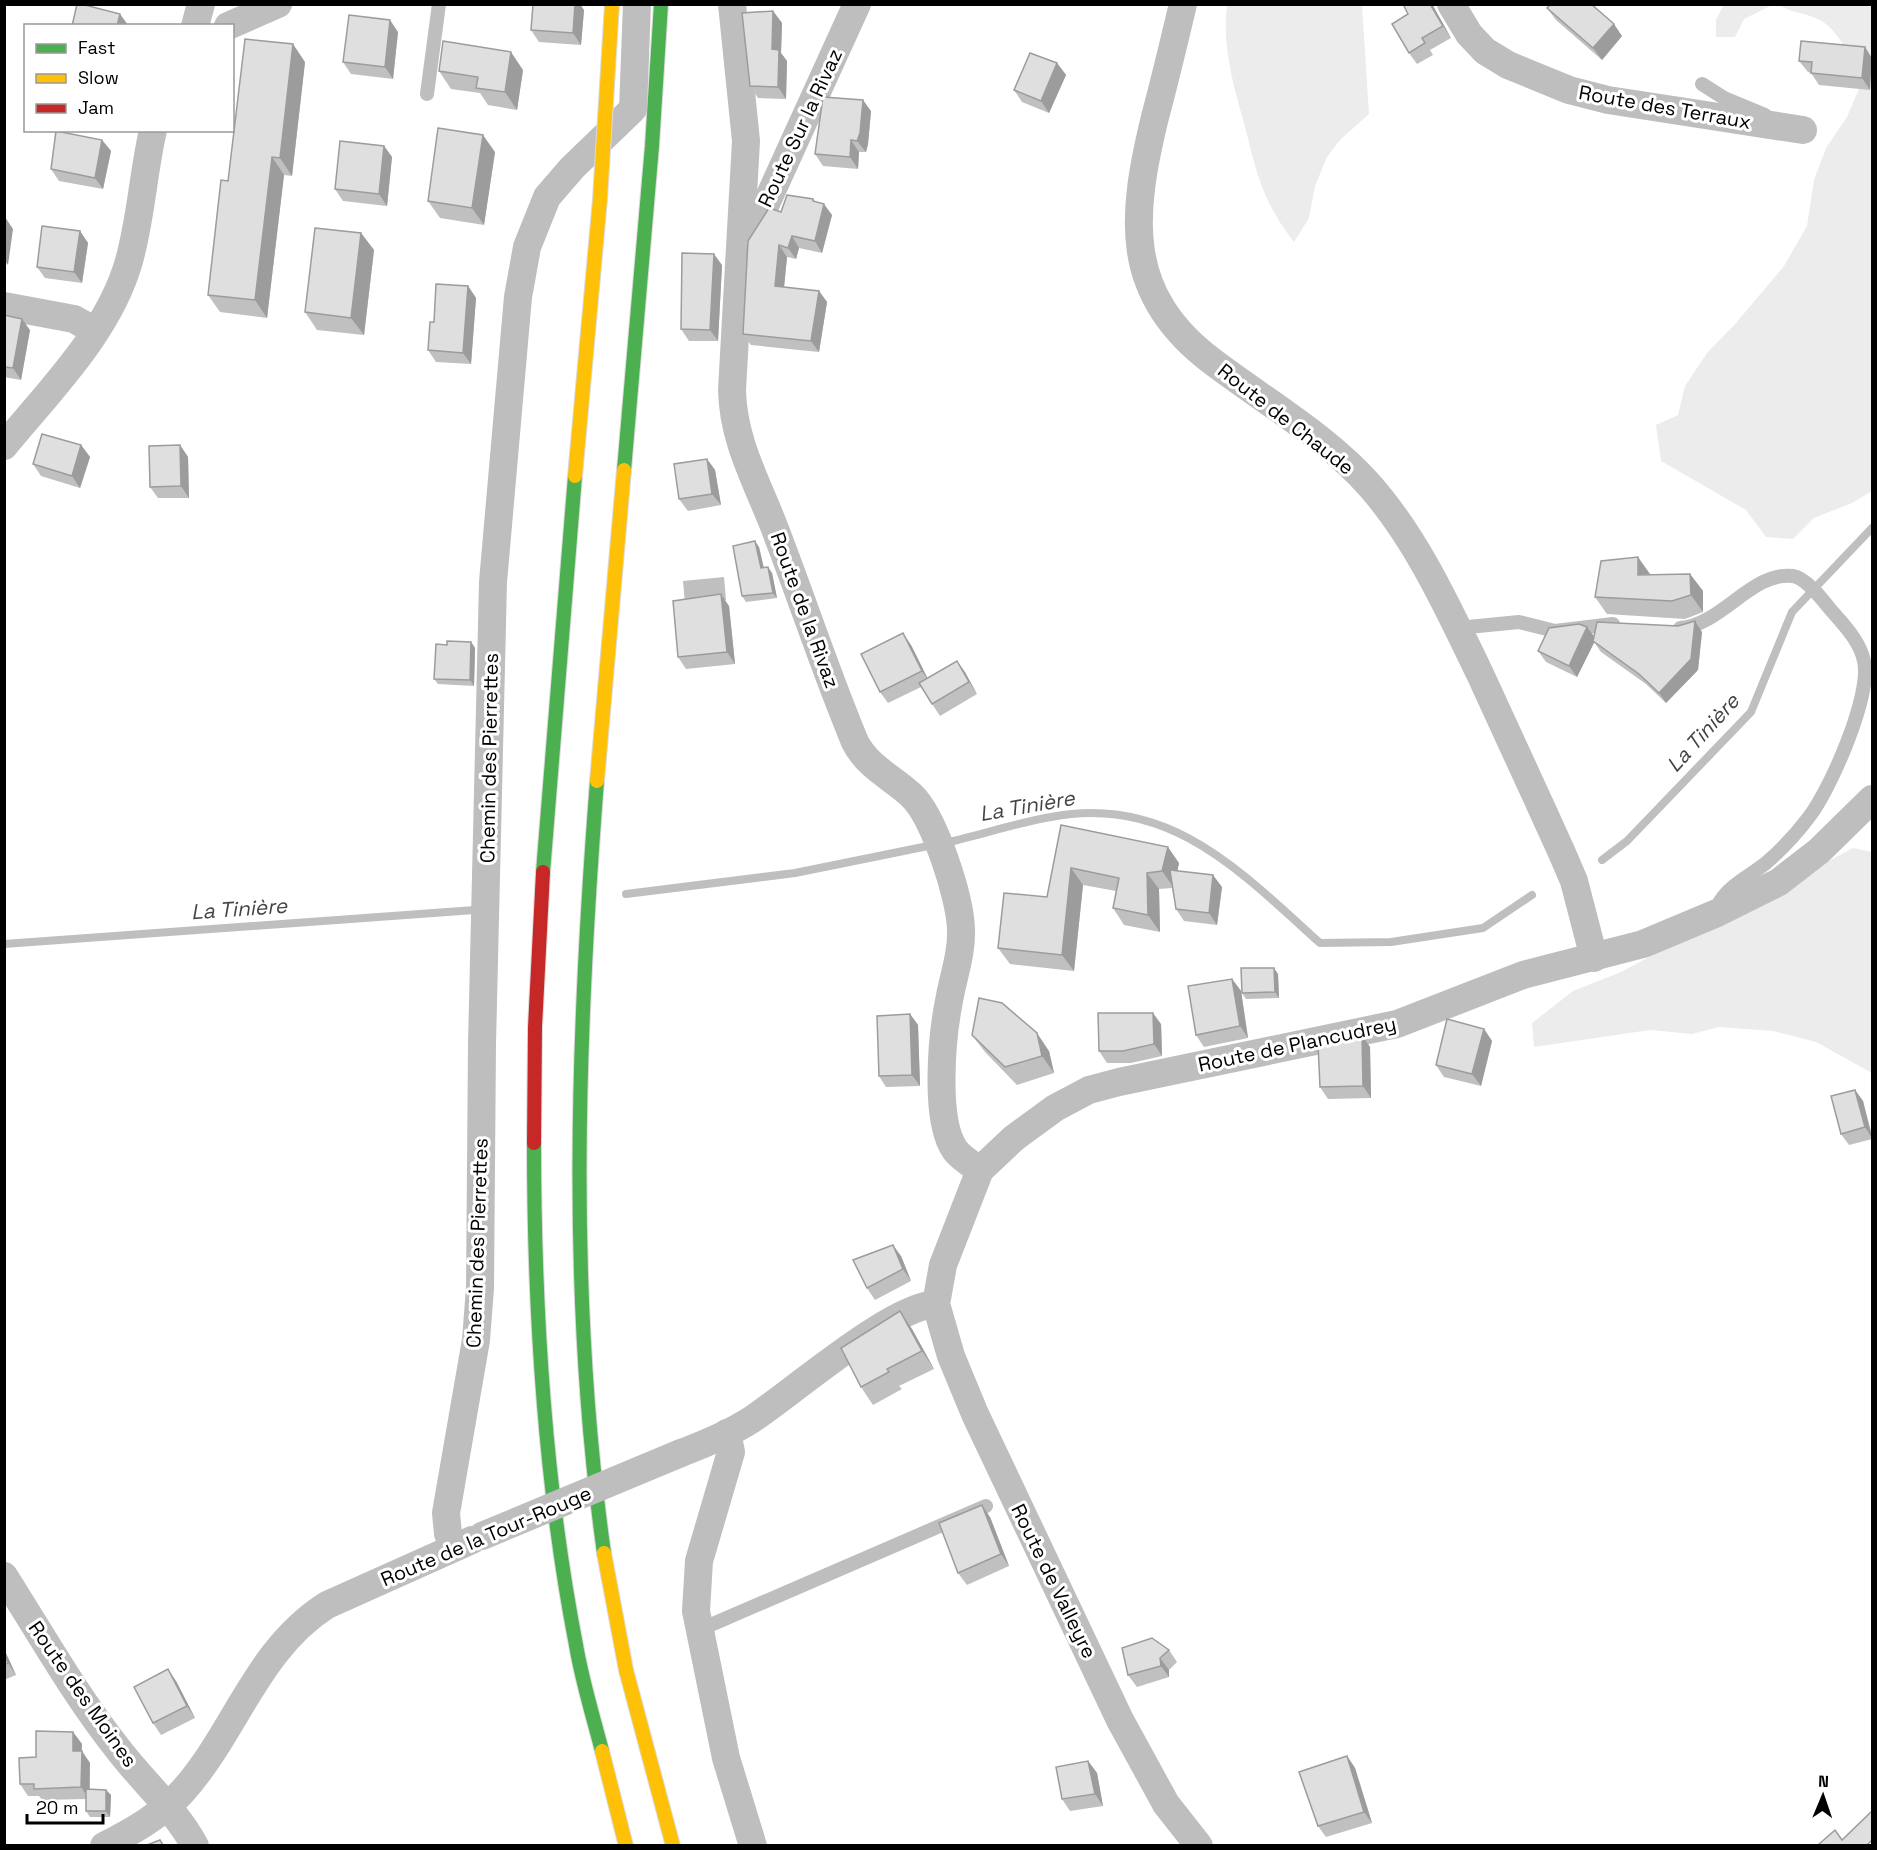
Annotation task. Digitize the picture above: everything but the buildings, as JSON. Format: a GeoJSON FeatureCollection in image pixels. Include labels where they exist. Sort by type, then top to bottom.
{"type":"FeatureCollection","features":[{"type":"Feature","properties":{"kind":"highway"},"geometry":{"type":"LineString","coordinates":[[612,4],[600,199],[559,657],[538,949],[535,1276],[548,1468],[571,1622],[594,1736],[626,1845]]}},
{"type":"Feature","properties":{"kind":"highway"},"geometry":{"type":"LineString","coordinates":[[661,4],[649,183],[606,661],[589,881],[581,1051],[579,1274],[586,1386],[599,1513],[614,1611],[653,1777],[674,1845]]}},
{"type":"Feature","properties":{"kind":"street"},"geometry":{"type":"LineString","coordinates":[[196,24],[201,4]]}},
{"type":"Feature","properties":{"kind":"street"},"geometry":{"type":"LineString","coordinates":[[233,24],[278,4]]}},
{"type":"Feature","properties":{"kind":"street","name":"Chemin des Pierrettes"},"geometry":{"type":"LineString","coordinates":[[456,1547],[448,1534],[446,1513],[472,1367],[479,1298],[493,582],[518,297],[527,247],[547,197],[564,176],[633,110],[637,4]]}},
{"type":"Feature","properties":{"kind":"street","name":"Route de la Rivaz"},"geometry":{"type":"LineString","coordinates":[[732,4],[746,141],[733,402],[737,434],[746,463],[772,520],[860,752],[912,796],[927,814],[944,860],[958,908],[961,929],[961,947],[946,1020],[944,1092],[946,1126],[955,1149],[980,1170]]}},
{"type":"Feature","properties":{"kind":"street","name":"Route Sur la Rivaz"},"geometry":{"type":"LineString","coordinates":[[739,249],[765,206],[857,4]]}},
{"type":"Feature","properties":{"kind":"street","name":"Route de Chaude"},"geometry":{"type":"LineString","coordinates":[[1183,4],[1144,164],[1139,194],[1137,223],[1139,248],[1152,289],[1165,315],[1188,341],[1322,442],[1370,486],[1416,550],[1458,628],[1574,881],[1594,958]]}},
{"type":"Feature","properties":{"kind":"street","name":"Route des Terraux"},"geometry":{"type":"LineString","coordinates":[[1451,4],[1469,34],[1485,51],[1508,65],[1569,90],[1608,100],[1803,130]]}},
{"type":"Feature","properties":{"kind":"street"},"geometry":{"type":"LineString","coordinates":[[4,446],[95,331],[114,299],[129,261],[153,132]]}},
{"type":"Feature","properties":{"kind":"street"},"geometry":{"type":"LineString","coordinates":[[4,306],[74,319],[95,331]]}},
{"type":"Feature","properties":{"kind":"street","name":"Route de Plancudrey"},"geometry":{"type":"LineString","coordinates":[[936,1304],[943,1265],[980,1170],[1035,1122],[1064,1102],[1089,1090],[1119,1082],[1397,1024],[1523,975],[1643,944],[1718,913],[1779,882],[1801,866],[1872,799]]}},
{"type":"Feature","properties":{"kind":"street","name":"Route de la Tour-Rouge"},"geometry":{"type":"LineString","coordinates":[[104,1845],[144,1824],[168,1806],[194,1778],[272,1654],[306,1618],[327,1605],[456,1547],[727,1433],[903,1314],[922,1306],[936,1304]]}},
{"type":"Feature","properties":{"kind":"street","name":"Route de Valleyre"},"geometry":{"type":"LineString","coordinates":[[936,1304],[951,1356],[981,1429],[1120,1720],[1166,1804],[1199,1845]]}},
{"type":"Feature","properties":{"kind":"street"},"geometry":{"type":"LineString","coordinates":[[727,1433],[731,1452],[729,1463],[707,1533],[697,1576],[699,1630],[726,1758],[753,1845]]}},
{"type":"Feature","properties":{"kind":"street","name":"Route des Moines"},"geometry":{"type":"LineString","coordinates":[[4,1576],[117,1748],[156,1797],[178,1816],[195,1845]]}},
{"type":"Feature","properties":{"kind":"lane"},"geometry":{"type":"LineString","coordinates":[[427,94],[439,4]]}},
{"type":"Feature","properties":{"kind":"lane"},"geometry":{"type":"LineString","coordinates":[[1702,84],[1724,98],[1765,115],[1769,125]]}},
{"type":"Feature","properties":{"kind":"lane"},"geometry":{"type":"LineString","coordinates":[[1666,628],[1686,628],[1701,624],[1766,582],[1784,576],[1801,579],[1825,602],[1857,643],[1864,658],[1866,672],[1864,689],[1852,726],[1833,776],[1809,818],[1767,862],[1731,889],[1719,902],[1718,913]]}},
{"type":"Feature","properties":{"kind":"lane"},"geometry":{"type":"LineString","coordinates":[[1458,628],[1502,622],[1519,622],[1555,631],[1601,624],[1631,626]]}},
{"type":"Feature","properties":{"kind":"lane"},"geometry":{"type":"LineString","coordinates":[[699,1630],[986,1506]]}},
{"type":"Feature","properties":{"kind":"shaded area"},"geometry":{"type":"Polygon","coordinates":[[[1724,4],[1772,5],[1744,19],[1735,37],[1716,37],[1716,20],[1724,4]]]}},
{"type":"Feature","properties":{"kind":"shaded area"},"geometry":{"type":"Polygon","coordinates":[[[1227,5],[1362,5],[1369,114],[1340,140],[1327,157],[1315,186],[1309,218],[1294,242],[1267,199],[1253,157],[1227,50],[1227,5]]]}},
{"type":"Feature","properties":{"kind":"shaded area"},"geometry":{"type":"Polygon","coordinates":[[[1779,5],[1872,5],[1872,491],[1852,503],[1814,518],[1793,539],[1766,537],[1746,510],[1661,461],[1656,425],[1678,415],[1685,386],[1707,353],[1736,323],[1784,266],[1807,226],[1814,180],[1826,148],[1847,117],[1861,84],[1840,40],[1828,26],[1820,20],[1779,5]]]}},
{"type":"Feature","properties":{"kind":"shaded area"},"geometry":{"type":"Polygon","coordinates":[[[724,577],[726,600],[685,604],[683,581],[724,577]]]}},
{"type":"Feature","properties":{"kind":"shaded area"},"geometry":{"type":"Polygon","coordinates":[[[1853,848],[1872,852],[1872,1073],[1816,1042],[1773,1031],[1719,1027],[1692,1034],[1650,1030],[1534,1047],[1532,1023],[1573,991],[1621,972],[1853,848]]]}},
{"type":"Feature","properties":{"kind":"waterway","name":"La Tinière"},"geometry":{"type":"LineString","coordinates":[[1602,860],[1627,841],[1751,712],[1792,612],[1872,528]]}},
{"type":"Feature","properties":{"kind":"waterway","name":"La Tinière"},"geometry":{"type":"LineString","coordinates":[[945,843],[1051,817],[1093,813],[1132,817],[1167,828],[1200,845],[1261,890],[1320,943],[1391,942],[1483,928],[1532,895]]}},
{"type":"Feature","properties":{"kind":"waterway","name":"La Tinière"},"geometry":{"type":"LineString","coordinates":[[626,894],[795,873],[933,845]]}},
{"type":"Feature","properties":{"kind":"waterway","name":"La Tinière"},"geometry":{"type":"LineString","coordinates":[[4,944],[475,910]]}},
{"type":"Feature","properties":{"kind":"traffic: fast"},"geometry":{"type":"LineString","coordinates":[[624,470],[652,146],[661,4]]}},
{"type":"Feature","properties":{"kind":"traffic: fast"},"geometry":{"type":"LineString","coordinates":[[543,872],[575,476]]}},
{"type":"Feature","properties":{"kind":"traffic: fast"},"geometry":{"type":"LineString","coordinates":[[597,781],[585,974],[580,1167],[585,1360],[604,1553]]}},
{"type":"Feature","properties":{"kind":"traffic: fast"},"geometry":{"type":"LineString","coordinates":[[534,1143],[539,1332],[556,1521],[576,1645],[602,1751]]}},
{"type":"Feature","properties":{"kind":"traffic: slow"},"geometry":{"type":"LineString","coordinates":[[600,199],[612,4]]}},
{"type":"Feature","properties":{"kind":"traffic: slow"},"geometry":{"type":"LineString","coordinates":[[575,476],[600,199]]}},
{"type":"Feature","properties":{"kind":"traffic: slow"},"geometry":{"type":"LineString","coordinates":[[597,781],[624,470]]}},
{"type":"Feature","properties":{"kind":"traffic: slow"},"geometry":{"type":"LineString","coordinates":[[604,1553],[626,1670],[673,1846]]}},
{"type":"Feature","properties":{"kind":"traffic: slow"},"geometry":{"type":"LineString","coordinates":[[602,1751],[626,1846]]}},
{"type":"Feature","properties":{"kind":"traffic: jam"},"geometry":{"type":"LineString","coordinates":[[534,1143],[535,1027],[543,872]]}}]}
